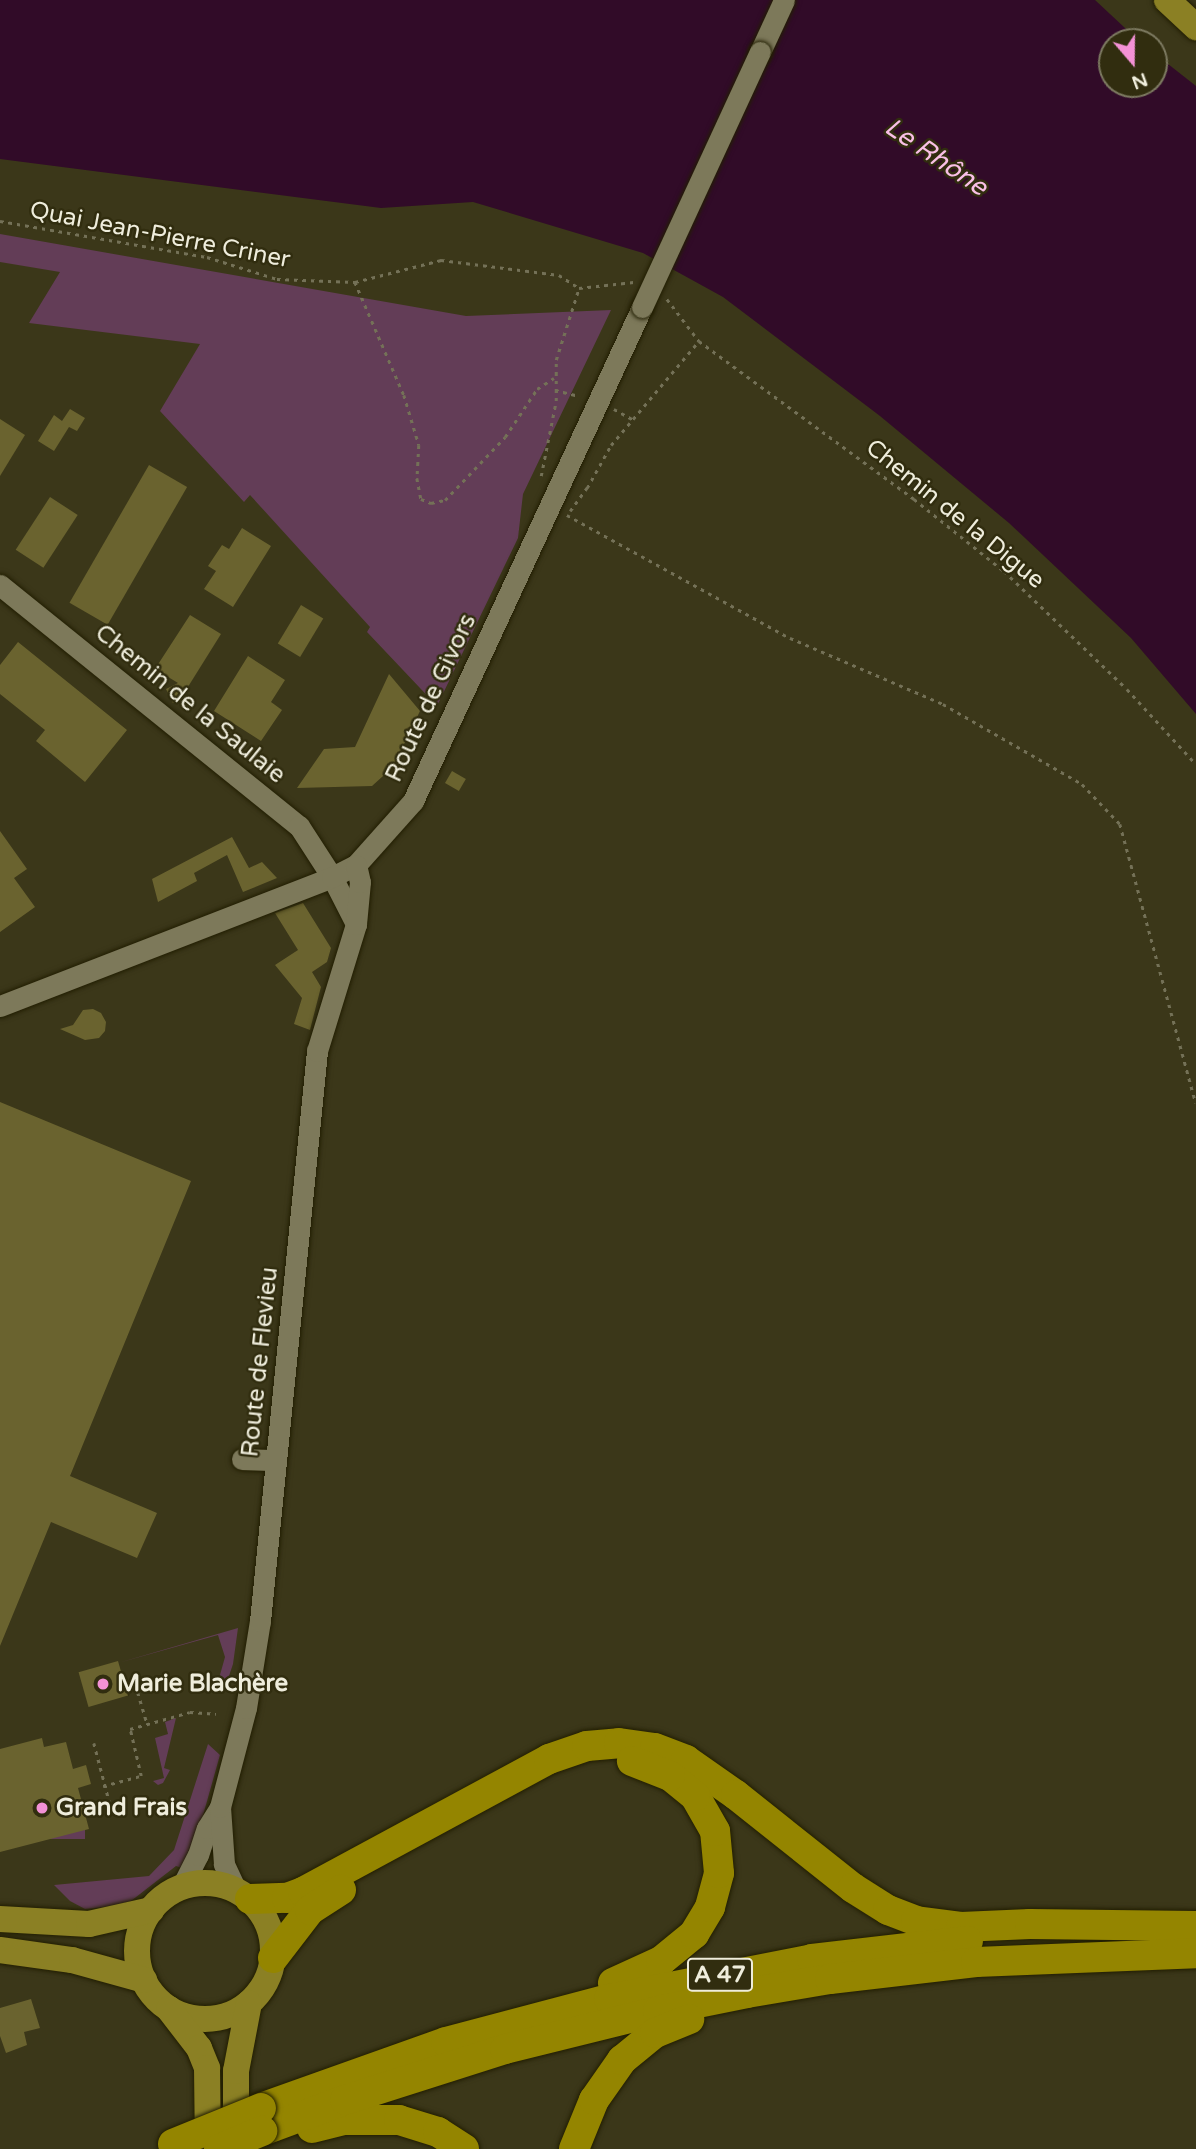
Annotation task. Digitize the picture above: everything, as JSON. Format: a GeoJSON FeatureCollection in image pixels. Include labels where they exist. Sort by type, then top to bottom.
{"type":"FeatureCollection","features":[{"type":"Feature","properties":{"kind":"highway"},"geometry":{"type":"LineString","coordinates":[[243,1895],[286,1898],[303,1892],[549,1759],[587,1746],[619,1743],[655,1748],[686,1760],[736,1795],[853,1888],[888,1910],[916,1921],[961,1927],[1030,1924],[1196,1928]]}},
{"type":"Feature","properties":{"kind":"highway"},"geometry":{"type":"LineString","coordinates":[[273,1958],[303,1917],[320,1902],[528,1787],[565,1770],[598,1760],[624,1760],[657,1769],[688,1790],[711,1822],[719,1852],[714,1898],[694,1934],[647,1970],[446,2042]]}},
{"type":"Feature","properties":{"kind":"highway","name":"A 47"},"geometry":{"type":"LineString","coordinates":[[168,2146],[254,2137],[446,2042],[620,1996],[812,1959],[955,1942],[1196,1928]]}},
{"type":"Feature","properties":{"kind":"highway","name":"A 47"},"geometry":{"type":"LineString","coordinates":[[219,2149],[345,2100],[505,2049],[658,2011],[747,1993],[842,1977],[976,1962],[1196,1953]]}},
{"type":"Feature","properties":{"kind":"highway"},"geometry":{"type":"LineString","coordinates":[[574,2149],[598,2094],[633,2048],[667,2027],[721,2008],[747,1993]]}},
{"type":"Feature","properties":{"kind":"highway"},"geometry":{"type":"LineString","coordinates":[[254,2137],[331,2123],[382,2119],[426,2127],[464,2149]]}},
{"type":"Feature","properties":{"kind":"main road"},"geometry":{"type":"LineString","coordinates":[[1167,0],[1196,27]]}},
{"type":"Feature","properties":{"kind":"main road"},"geometry":{"type":"LineString","coordinates":[[1182,0],[1196,13]]}},
{"type":"Feature","properties":{"kind":"main road"},"geometry":{"type":"LineString","coordinates":[[144,1980],[138,1944],[151,1910],[164,1897],[181,1888],[203,1883],[243,1895],[269,1926],[273,1958],[268,1978],[249,2003],[230,2014],[209,2019],[187,2017],[168,2007]]}},
{"type":"Feature","properties":{"kind":"main road"},"geometry":{"type":"LineString","coordinates":[[0,1919],[89,1924],[151,1910]]}},
{"type":"Feature","properties":{"kind":"main road"},"geometry":{"type":"LineString","coordinates":[[0,1950],[104,1967],[144,1980],[199,2048],[207,2068],[208,2149]]}},
{"type":"Feature","properties":{"kind":"main road"},"geometry":{"type":"LineString","coordinates":[[249,2003],[236,2071],[254,2137]]}},
{"type":"Feature","properties":{"kind":"street","name":"Route de Givors"},"geometry":{"type":"LineString","coordinates":[[0,1006],[332,877],[356,864],[413,801],[557,513],[642,307],[784,0]]}},
{"type":"Feature","properties":{"kind":"street","name":"Chemin de la Saulaie"},"geometry":{"type":"LineString","coordinates":[[0,585],[299,826],[332,877]]}},
{"type":"Feature","properties":{"kind":"street","name":"Route de Flevieu"},"geometry":{"type":"LineString","coordinates":[[181,1888],[198,1855],[207,1828],[220,1807],[246,1708],[258,1634],[317,1051],[356,924],[360,882],[356,864]]}},
{"type":"Feature","properties":{"kind":"street"},"geometry":{"type":"LineString","coordinates":[[332,877],[356,924]]}},
{"type":"Feature","properties":{"kind":"street"},"geometry":{"type":"LineString","coordinates":[[242,1459],[276,1460]]}},
{"type":"Feature","properties":{"kind":"street","name":"Route de Flevieu"},"geometry":{"type":"LineString","coordinates":[[220,1807],[224,1864],[243,1895]]}},
{"type":"Feature","properties":{"kind":"path","name":"Quai Jean-Pierre Criner"},"geometry":{"type":"LineString","coordinates":[[0,221],[207,257],[277,279],[355,282],[441,260],[559,275],[579,288],[556,360],[554,379]]}},
{"type":"Feature","properties":{"kind":"path"},"geometry":{"type":"LineString","coordinates":[[355,282],[404,395],[419,445],[418,478],[421,499],[431,503],[445,500],[505,437],[537,389],[554,379],[553,422],[538,492],[557,513],[790,638],[943,704],[1082,783],[1120,824],[1196,1103]]}},
{"type":"Feature","properties":{"kind":"path","name":"Chemin de la Digue"},"geometry":{"type":"LineString","coordinates":[[677,309],[699,341],[914,499],[1004,571],[1127,689],[1196,764]]}},
{"type":"Feature","properties":{"kind":"path"},"geometry":{"type":"LineString","coordinates":[[557,513],[587,488],[611,445],[699,341]]}},
{"type":"Feature","properties":{"kind":"path"},"geometry":{"type":"LineString","coordinates":[[555,390],[582,397]]}},
{"type":"Feature","properties":{"kind":"path"},"geometry":{"type":"LineString","coordinates":[[611,408],[632,419]]}},
{"type":"Feature","properties":{"kind":"path"},"geometry":{"type":"LineString","coordinates":[[139,1674],[133,1676],[148,1724]]}},
{"type":"Feature","properties":{"kind":"path"},"geometry":{"type":"LineString","coordinates":[[132,1692],[138,1690]]}},
{"type":"Feature","properties":{"kind":"path"},"geometry":{"type":"LineString","coordinates":[[104,1785],[141,1776],[130,1729],[190,1712],[216,1714]]}},
{"type":"Feature","properties":{"kind":"path"},"geometry":{"type":"LineString","coordinates":[[94,1743],[110,1804]]}},
{"type":"Feature","properties":{"kind":"shaded area"},"geometry":{"type":"Polygon","coordinates":[[[0,234],[466,316],[611,310],[523,494],[518,538],[437,706],[367,632],[370,627],[250,495],[244,502],[160,411],[200,344],[29,323],[60,272],[0,262],[0,234]]]}},
{"type":"Feature","properties":{"kind":"shaded area"},"geometry":{"type":"Polygon","coordinates":[[[238,1628],[233,1664],[224,1691],[218,1682],[225,1657],[218,1635],[118,1663],[238,1628]]]}},
{"type":"Feature","properties":{"kind":"shaded area"},"geometry":{"type":"Polygon","coordinates":[[[176,1718],[164,1768],[170,1770],[163,1783],[158,1785],[153,1781],[164,1778],[155,1738],[168,1734],[165,1722],[176,1718]]]}},
{"type":"Feature","properties":{"kind":"shaded area"},"geometry":{"type":"Polygon","coordinates":[[[208,1744],[220,1755],[193,1851],[182,1868],[176,1866],[131,1901],[85,1909],[70,1901],[54,1885],[149,1876],[174,1850],[208,1744]]]}},
{"type":"Feature","properties":{"kind":"shaded area"},"geometry":{"type":"Polygon","coordinates":[[[0,1830],[85,1830],[85,1839],[0,1839],[0,1830]]]}},
{"type":"Feature","properties":{"kind":"water","name":"Le Rhône"},"geometry":{"type":"Polygon","coordinates":[[[0,0],[1095,0],[1125,28],[1098,28],[1098,98],[1168,98],[1168,64],[1196,86],[1196,714],[1131,638],[1009,523],[880,416],[723,297],[643,253],[473,202],[381,208],[0,159],[0,0]]]}},
{"type":"Feature","properties":{"kind":"building"},"geometry":{"type":"Polygon","coordinates":[[[70,409],[85,418],[77,431],[69,427],[54,451],[38,441],[54,415],[62,421],[70,409]]]}},
{"type":"Feature","properties":{"kind":"building"},"geometry":{"type":"Polygon","coordinates":[[[0,419],[25,435],[0,476],[0,419]]]}},
{"type":"Feature","properties":{"kind":"building"},"geometry":{"type":"Polygon","coordinates":[[[149,465],[187,487],[108,625],[70,603],[149,465]]]}},
{"type":"Feature","properties":{"kind":"building"},"geometry":{"type":"Polygon","coordinates":[[[50,497],[78,515],[43,568],[16,550],[50,497]]]}},
{"type":"Feature","properties":{"kind":"building"},"geometry":{"type":"Polygon","coordinates":[[[242,528],[271,546],[233,607],[204,589],[216,571],[208,566],[222,545],[229,549],[242,528]]]}},
{"type":"Feature","properties":{"kind":"building"},"geometry":{"type":"Polygon","coordinates":[[[301,605],[323,618],[300,657],[278,644],[301,605]]]}},
{"type":"Feature","properties":{"kind":"building"},"geometry":{"type":"Polygon","coordinates":[[[190,615],[221,634],[181,698],[173,703],[166,689],[178,683],[155,669],[190,615]]]}},
{"type":"Feature","properties":{"kind":"building"},"geometry":{"type":"Polygon","coordinates":[[[18,642],[127,730],[85,782],[36,741],[45,730],[0,694],[0,665],[18,642]]]}},
{"type":"Feature","properties":{"kind":"building"},"geometry":{"type":"Polygon","coordinates":[[[248,656],[285,680],[271,702],[282,710],[261,741],[214,711],[248,656]]]}},
{"type":"Feature","properties":{"kind":"building"},"geometry":{"type":"Polygon","coordinates":[[[389,674],[420,711],[393,767],[372,786],[297,788],[324,749],[355,747],[389,674]]]}},
{"type":"Feature","properties":{"kind":"building"},"geometry":{"type":"Polygon","coordinates":[[[452,771],[466,779],[459,791],[445,783],[452,771]]]}},
{"type":"Feature","properties":{"kind":"building"},"geometry":{"type":"Polygon","coordinates":[[[0,831],[27,869],[14,878],[35,907],[0,932],[0,831]]]}},
{"type":"Feature","properties":{"kind":"building"},"geometry":{"type":"Polygon","coordinates":[[[232,837],[249,868],[262,862],[277,878],[243,892],[227,855],[194,873],[197,881],[158,902],[152,879],[232,837]]]}},
{"type":"Feature","properties":{"kind":"building"},"geometry":{"type":"Polygon","coordinates":[[[303,903],[331,948],[327,962],[312,972],[321,987],[310,1030],[294,1024],[302,998],[275,965],[298,950],[275,913],[303,903]]]}},
{"type":"Feature","properties":{"kind":"building"},"geometry":{"type":"Polygon","coordinates":[[[93,1009],[101,1013],[106,1022],[105,1031],[99,1038],[85,1040],[60,1029],[73,1025],[83,1010],[93,1009]]]}},
{"type":"Feature","properties":{"kind":"building"},"geometry":{"type":"Polygon","coordinates":[[[0,1102],[191,1181],[70,1476],[157,1513],[137,1558],[51,1522],[0,1646],[0,1102]]]}},
{"type":"Feature","properties":{"kind":"building","name":"Marie Blachère"},"geometry":{"type":"Polygon","coordinates":[[[118,1661],[128,1696],[89,1707],[79,1672],[118,1661]]]}},
{"type":"Feature","properties":{"kind":"building","name":"Grand Frais"},"geometry":{"type":"Polygon","coordinates":[[[42,1738],[44,1747],[66,1742],[73,1769],[86,1765],[91,1784],[78,1788],[89,1829],[0,1852],[0,1749],[42,1738]]]}},
{"type":"Feature","properties":{"kind":"building"},"geometry":{"type":"Polygon","coordinates":[[[31,1999],[40,2028],[24,2032],[27,2045],[6,2053],[0,2036],[0,2008],[31,1999]]]}},
{"type":"Feature","properties":{"kind":"place","name":"Marie Blachère"},"geometry":{"type":"Point","coordinates":[103,1684]}},
{"type":"Feature","properties":{"kind":"place","name":"Grand Frais"},"geometry":{"type":"Point","coordinates":[42,1808]}}]}
